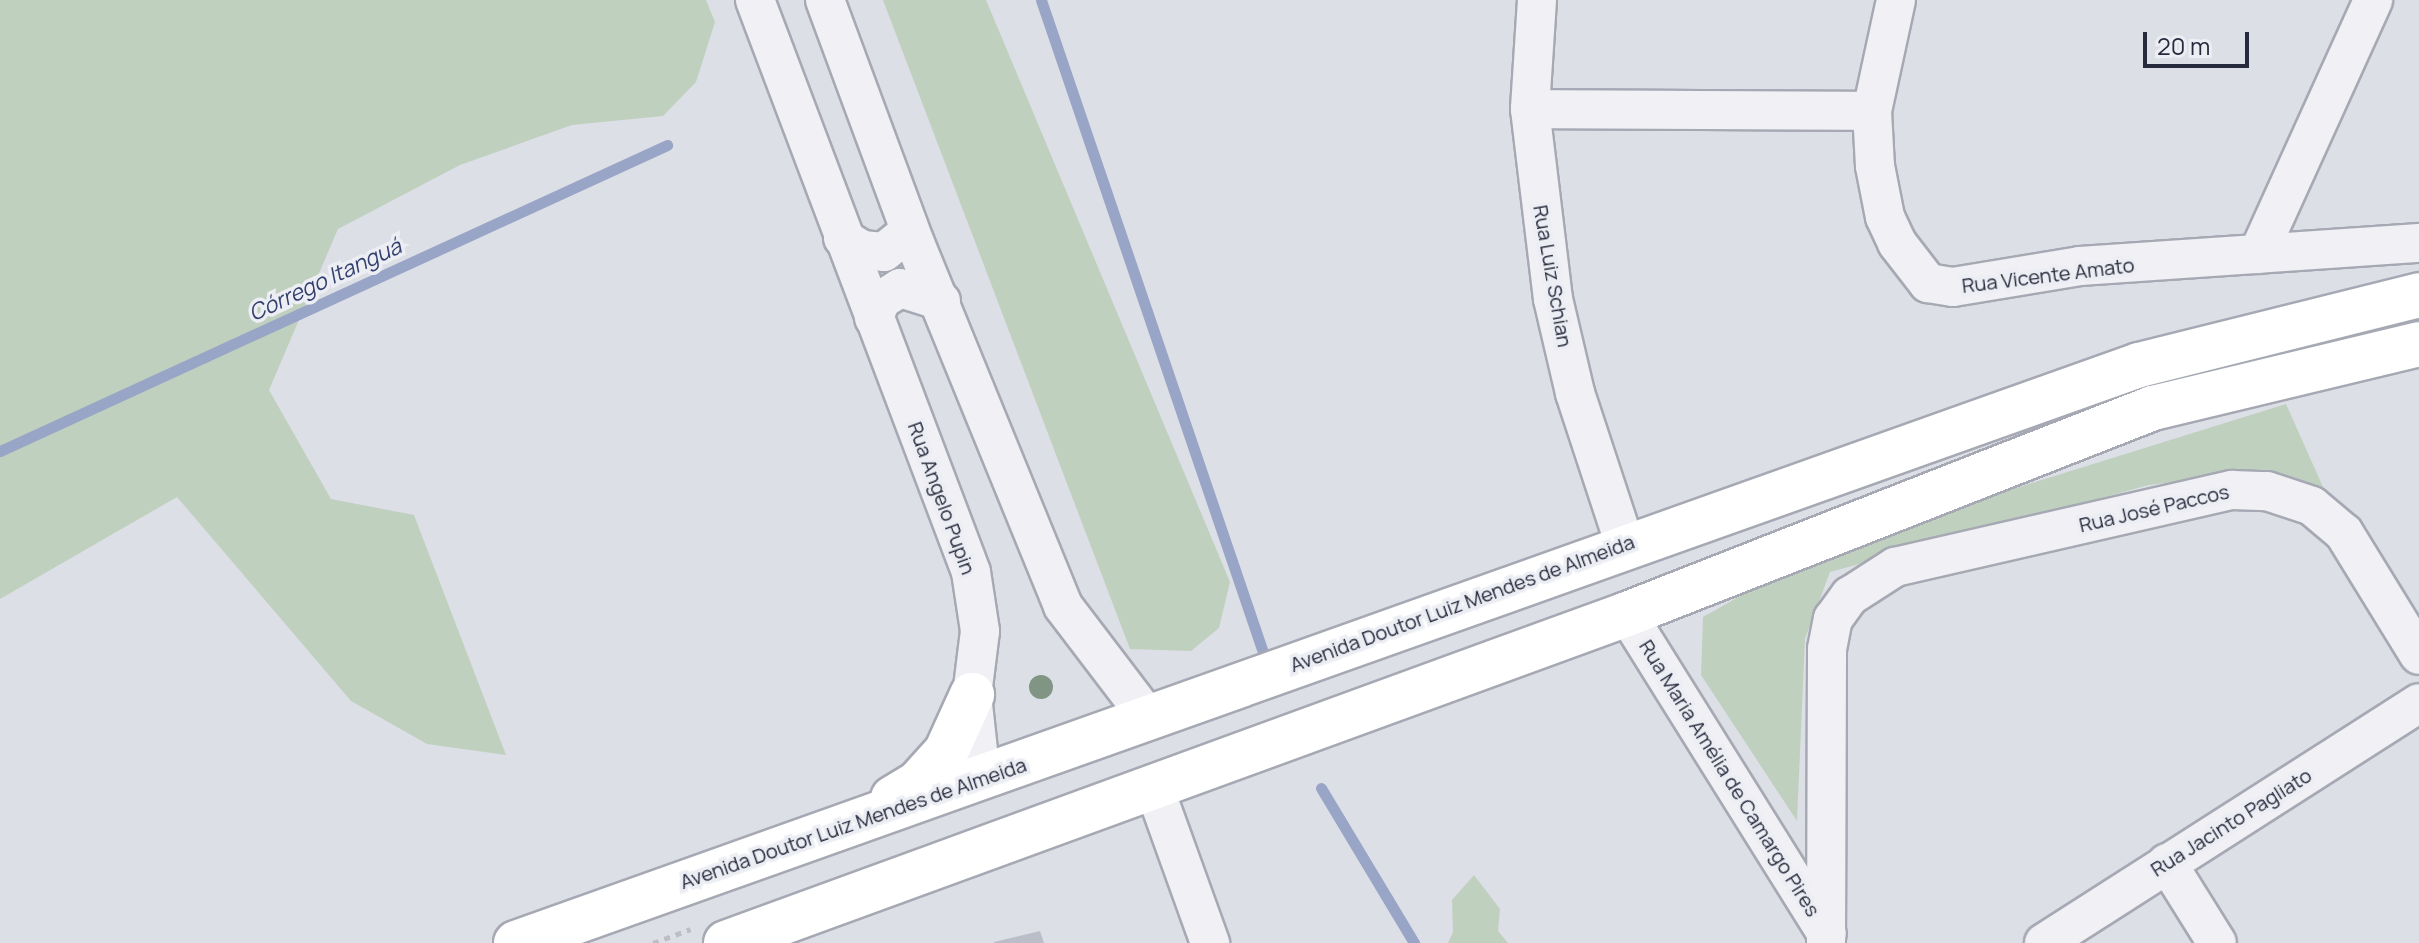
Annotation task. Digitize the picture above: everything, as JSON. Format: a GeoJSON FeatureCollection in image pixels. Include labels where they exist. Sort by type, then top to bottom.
{"type":"FeatureCollection","features":[{"type":"Feature","properties":{"kind":"main road","name":"Avenida Doutor Luiz Mendes de Almeida"},"geometry":{"type":"LineString","coordinates":[[516,943],[1150,720],[1625,545],[2139,365],[2419,295]]}},
{"type":"Feature","properties":{"kind":"main road"},"geometry":{"type":"LineString","coordinates":[[726,943],[1155,790],[1627,614],[2153,408],[2419,344]]}},
{"type":"Feature","properties":{"kind":"main road"},"geometry":{"type":"LineString","coordinates":[[854,822],[918,783],[946,752],[972,695]]}},
{"type":"Feature","properties":{"kind":"main road"},"geometry":{"type":"LineString","coordinates":[[1101,809],[1145,760],[1150,720]]}},
{"type":"Feature","properties":{"kind":"main road"},"geometry":{"type":"LineString","coordinates":[[981,778],[1007,809],[1044,829]]}},
{"type":"Feature","properties":{"kind":"street","name":"Rua Angelo Pupin"},"geometry":{"type":"LineString","coordinates":[[755,0],[971,572],[980,631],[972,695],[981,778]]}},
{"type":"Feature","properties":{"kind":"street"},"geometry":{"type":"LineString","coordinates":[[825,0],[910,231],[1063,606],[1150,720]]}},
{"type":"Feature","properties":{"kind":"street","name":"Rua Luiz Schian"},"geometry":{"type":"LineString","coordinates":[[1537,0],[1530,109],[1553,299],[1575,393],[1625,545]]}},
{"type":"Feature","properties":{"kind":"street","name":"Rua Vicente Amato"},"geometry":{"type":"LineString","coordinates":[[1896,0],[1872,111],[1885,217],[1897,243],[1928,283],[1953,287],[2080,266],[2419,243]]}},
{"type":"Feature","properties":{"kind":"street"},"geometry":{"type":"LineString","coordinates":[[2258,254],[2373,0]]}},
{"type":"Feature","properties":{"kind":"street"},"geometry":{"type":"LineString","coordinates":[[1530,109],[1872,111]]}},
{"type":"Feature","properties":{"kind":"street"},"geometry":{"type":"LineString","coordinates":[[843,238],[862,250],[884,252],[910,231]]}},
{"type":"Feature","properties":{"kind":"street"},"geometry":{"type":"LineString","coordinates":[[874,318],[881,300],[900,288],[941,301]]}},
{"type":"Feature","properties":{"kind":"street","name":"Rua José Paccos"},"geometry":{"type":"LineString","coordinates":[[1828,940],[1827,649],[1833,619],[1850,596],[1895,567],[2249,489],[2312,506],[2328,517],[2344,533],[2419,655]]}},
{"type":"Feature","properties":{"kind":"street","name":"Rua Maria Amélia de Camargo Pires"},"geometry":{"type":"LineString","coordinates":[[1627,614],[1828,940]]}},
{"type":"Feature","properties":{"kind":"street","name":"Rua Jacinto Pagliato"},"geometry":{"type":"LineString","coordinates":[[2044,943],[2419,703]]}},
{"type":"Feature","properties":{"kind":"street"},"geometry":{"type":"LineString","coordinates":[[1155,790],[1210,943]]}},
{"type":"Feature","properties":{"kind":"street"},"geometry":{"type":"LineString","coordinates":[[2167,863],[2217,943]]}},
{"type":"Feature","properties":{"kind":"green space"},"geometry":{"type":"Polygon","coordinates":[[[0,0],[706,0],[715,22],[696,82],[663,116],[572,125],[460,165],[338,229],[269,390],[331,499],[414,515],[506,755],[427,744],[351,701],[177,497],[0,599],[0,0]]]}},
{"type":"Feature","properties":{"kind":"green space"},"geometry":{"type":"Polygon","coordinates":[[[883,0],[986,0],[1230,582],[1219,628],[1191,651],[1130,649],[883,0]]]}},
{"type":"Feature","properties":{"kind":"green space"},"geometry":{"type":"Polygon","coordinates":[[[2286,404],[2323,487],[2248,473],[2149,485],[1830,572],[1805,639],[1797,821],[1701,675],[1703,617],[1829,546],[2286,404]]]}},
{"type":"Feature","properties":{"kind":"green space"},"geometry":{"type":"Polygon","coordinates":[[[1474,875],[1500,909],[1498,931],[1508,943],[1448,943],[1453,932],[1452,900],[1474,875]]]}},
{"type":"Feature","properties":{"kind":"building"},"geometry":{"type":"Polygon","coordinates":[[[1040,931],[1044,943],[994,943],[994,942],[1040,931]]]}},
{"type":"Feature","properties":{"kind":"waterway"},"geometry":{"type":"LineString","coordinates":[[1041,0],[1262,649]]}},
{"type":"Feature","properties":{"kind":"waterway","name":"Córrego Itanguá"},"geometry":{"type":"LineString","coordinates":[[0,451],[667,145]]}},
{"type":"Feature","properties":{"kind":"waterway"},"geometry":{"type":"LineString","coordinates":[[1321,788],[1414,943]]}}]}
